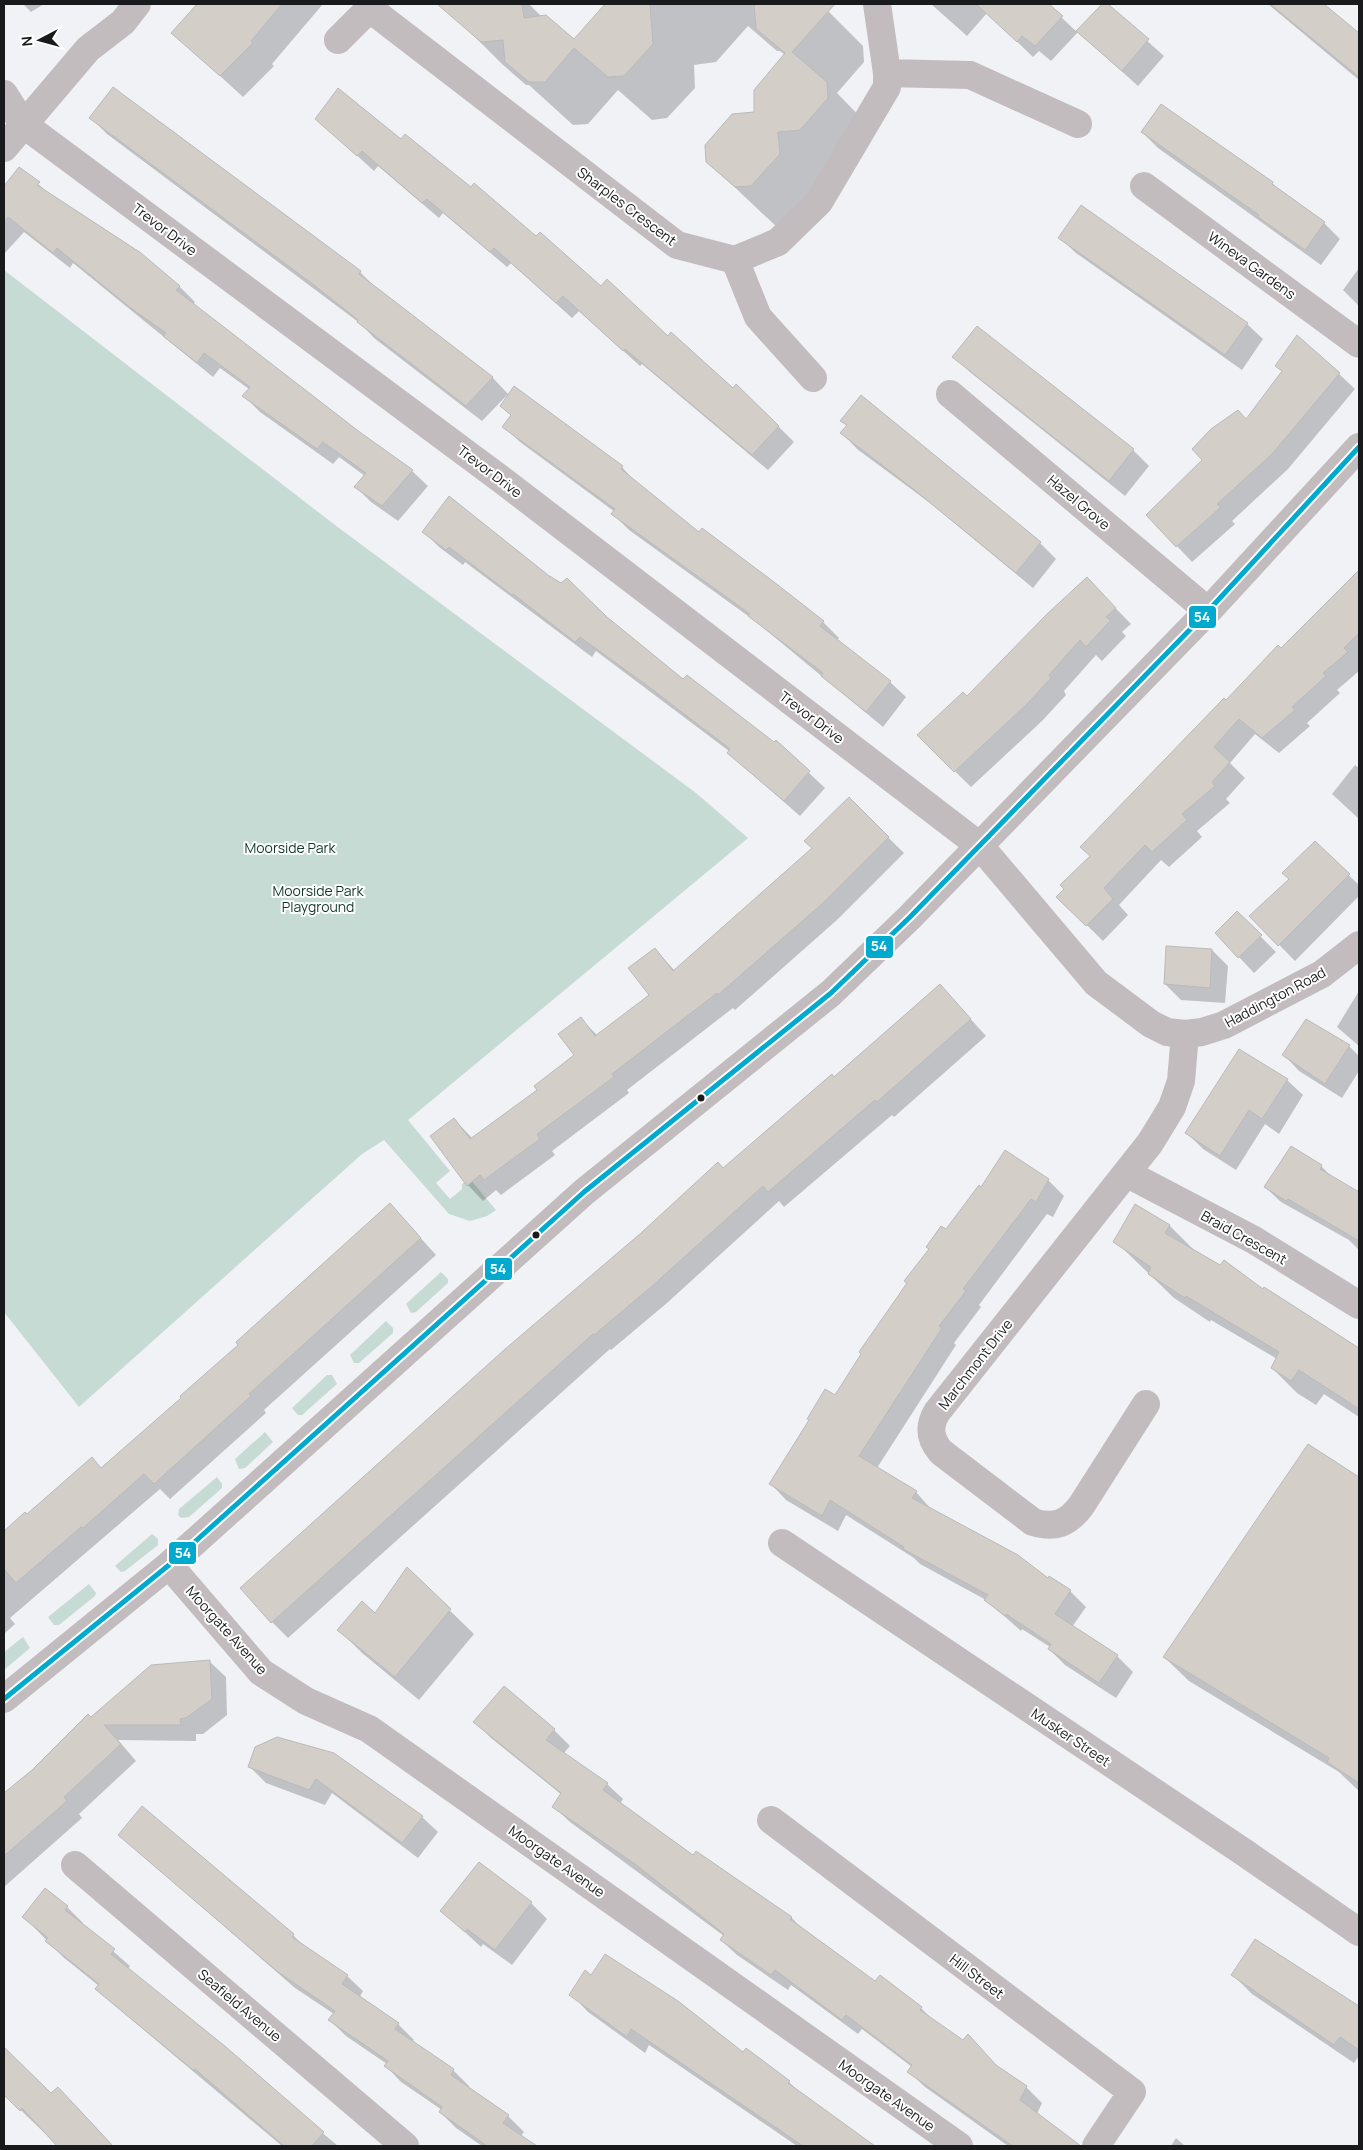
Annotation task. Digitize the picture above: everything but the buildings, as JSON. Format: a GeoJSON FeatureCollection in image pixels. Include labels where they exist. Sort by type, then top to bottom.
{"type":"FeatureCollection","features":[{"type":"Feature","properties":{"kind":"street"},"geometry":{"type":"LineString","coordinates":[[4,148],[88,49],[123,22],[137,4]]}},
{"type":"Feature","properties":{"kind":"street"},"geometry":{"type":"LineString","coordinates":[[813,378],[758,317],[735,260],[778,242],[819,202],[887,87],[887,73],[877,4]]}},
{"type":"Feature","properties":{"kind":"street"},"geometry":{"type":"LineString","coordinates":[[338,40],[372,6]]}},
{"type":"Feature","properties":{"kind":"street","name":"Sharples Crescent"},"geometry":{"type":"LineString","coordinates":[[372,6],[677,245],[735,260]]}},
{"type":"Feature","properties":{"kind":"street"},"geometry":{"type":"LineString","coordinates":[[887,73],[970,74],[1078,124]]}},
{"type":"Feature","properties":{"kind":"street","name":"Trevor Drive"},"geometry":{"type":"LineString","coordinates":[[4,94],[23,124],[502,480],[980,846],[1096,983],[1151,1024],[1167,1032],[1185,1034]]}},
{"type":"Feature","properties":{"kind":"street","name":"Wineva Gardens"},"geometry":{"type":"LineString","coordinates":[[1144,186],[1359,344]]}},
{"type":"Feature","properties":{"kind":"street","name":"Hazel Grove"},"geometry":{"type":"LineString","coordinates":[[950,394],[1208,611]]}},
{"type":"Feature","properties":{"kind":"street"},"geometry":{"type":"LineString","coordinates":[[4,1699],[169,1565],[584,1192],[831,993],[910,918],[1208,611],[1359,447]]}},
{"type":"Feature","properties":{"kind":"street","name":"Haddington Road"},"geometry":{"type":"LineString","coordinates":[[1185,1034],[1202,1032],[1224,1025],[1322,974],[1359,945]]}},
{"type":"Feature","properties":{"kind":"street","name":"Marchmont Drive"},"geometry":{"type":"LineString","coordinates":[[1146,1404],[1081,1506],[1072,1518],[1057,1526],[1045,1526],[1033,1522],[941,1452],[932,1442],[931,1421],[937,1412],[1150,1143],[1172,1107],[1181,1082],[1185,1034]]}},
{"type":"Feature","properties":{"kind":"street","name":"Braid Crescent"},"geometry":{"type":"LineString","coordinates":[[1126,1173],[1254,1240],[1359,1305]]}},
{"type":"Feature","properties":{"kind":"street","name":"Musker Street"},"geometry":{"type":"LineString","coordinates":[[782,1543],[1244,1852],[1359,1932]]}},
{"type":"Feature","properties":{"kind":"street","name":"Moorgate Avenue"},"geometry":{"type":"LineString","coordinates":[[169,1565],[261,1672],[306,1701],[369,1729],[959,2146]]}},
{"type":"Feature","properties":{"kind":"street","name":"Hill Street"},"geometry":{"type":"LineString","coordinates":[[772,1820],[1132,2092],[1096,2146]]}},
{"type":"Feature","properties":{"kind":"street","name":"Seafield Avenue"},"geometry":{"type":"LineString","coordinates":[[75,1865],[405,2146]]}},
{"type":"Feature","properties":{"kind":"green space","name":"Moorside Park"},"geometry":{"type":"Polygon","coordinates":[[[4,270],[335,525],[696,793],[748,838],[408,1120],[450,1171],[436,1183],[450,1199],[462,1189],[462,1184],[469,1178],[496,1210],[487,1216],[470,1221],[449,1214],[384,1140],[362,1154],[79,1407],[4,1312],[4,270]]]}},
{"type":"Feature","properties":{"kind":"green space"},"geometry":{"type":"Polygon","coordinates":[[[441,1272],[448,1279],[448,1283],[416,1312],[411,1313],[406,1304],[441,1272]]]}},
{"type":"Feature","properties":{"kind":"green space"},"geometry":{"type":"Polygon","coordinates":[[[386,1321],[393,1328],[393,1333],[359,1363],[354,1363],[350,1355],[386,1321]]]}},
{"type":"Feature","properties":{"kind":"green space"},"geometry":{"type":"Polygon","coordinates":[[[327,1375],[332,1375],[337,1384],[302,1415],[298,1415],[292,1408],[327,1375]]]}},
{"type":"Feature","properties":{"kind":"green space"},"geometry":{"type":"Polygon","coordinates":[[[265,1432],[273,1442],[245,1468],[239,1469],[235,1459],[265,1432]]]}},
{"type":"Feature","properties":{"kind":"green space"},"geometry":{"type":"Polygon","coordinates":[[[217,1477],[222,1484],[222,1488],[189,1517],[181,1518],[178,1515],[179,1509],[217,1477]]]}},
{"type":"Feature","properties":{"kind":"green space"},"geometry":{"type":"Polygon","coordinates":[[[152,1534],[158,1539],[158,1545],[125,1571],[121,1572],[115,1566],[152,1534]]]}},
{"type":"Feature","properties":{"kind":"green space"},"geometry":{"type":"Polygon","coordinates":[[[89,1584],[96,1593],[95,1596],[59,1625],[54,1625],[48,1617],[89,1584]]]}},
{"type":"Feature","properties":{"kind":"green space"},"geometry":{"type":"Polygon","coordinates":[[[23,1637],[30,1648],[4,1670],[4,1652],[23,1637]]]}},
{"type":"Feature","properties":{"kind":"transit line","name":"54"},"geometry":{"type":"LineString","coordinates":[[4,1699],[169,1565],[584,1192],[831,993],[910,917],[1208,611],[1359,447]]}},
{"type":"Feature","properties":{"kind":"park label","name":"Moorside Park Playground"},"geometry":{"type":"Point","coordinates":[318,898]}}]}
